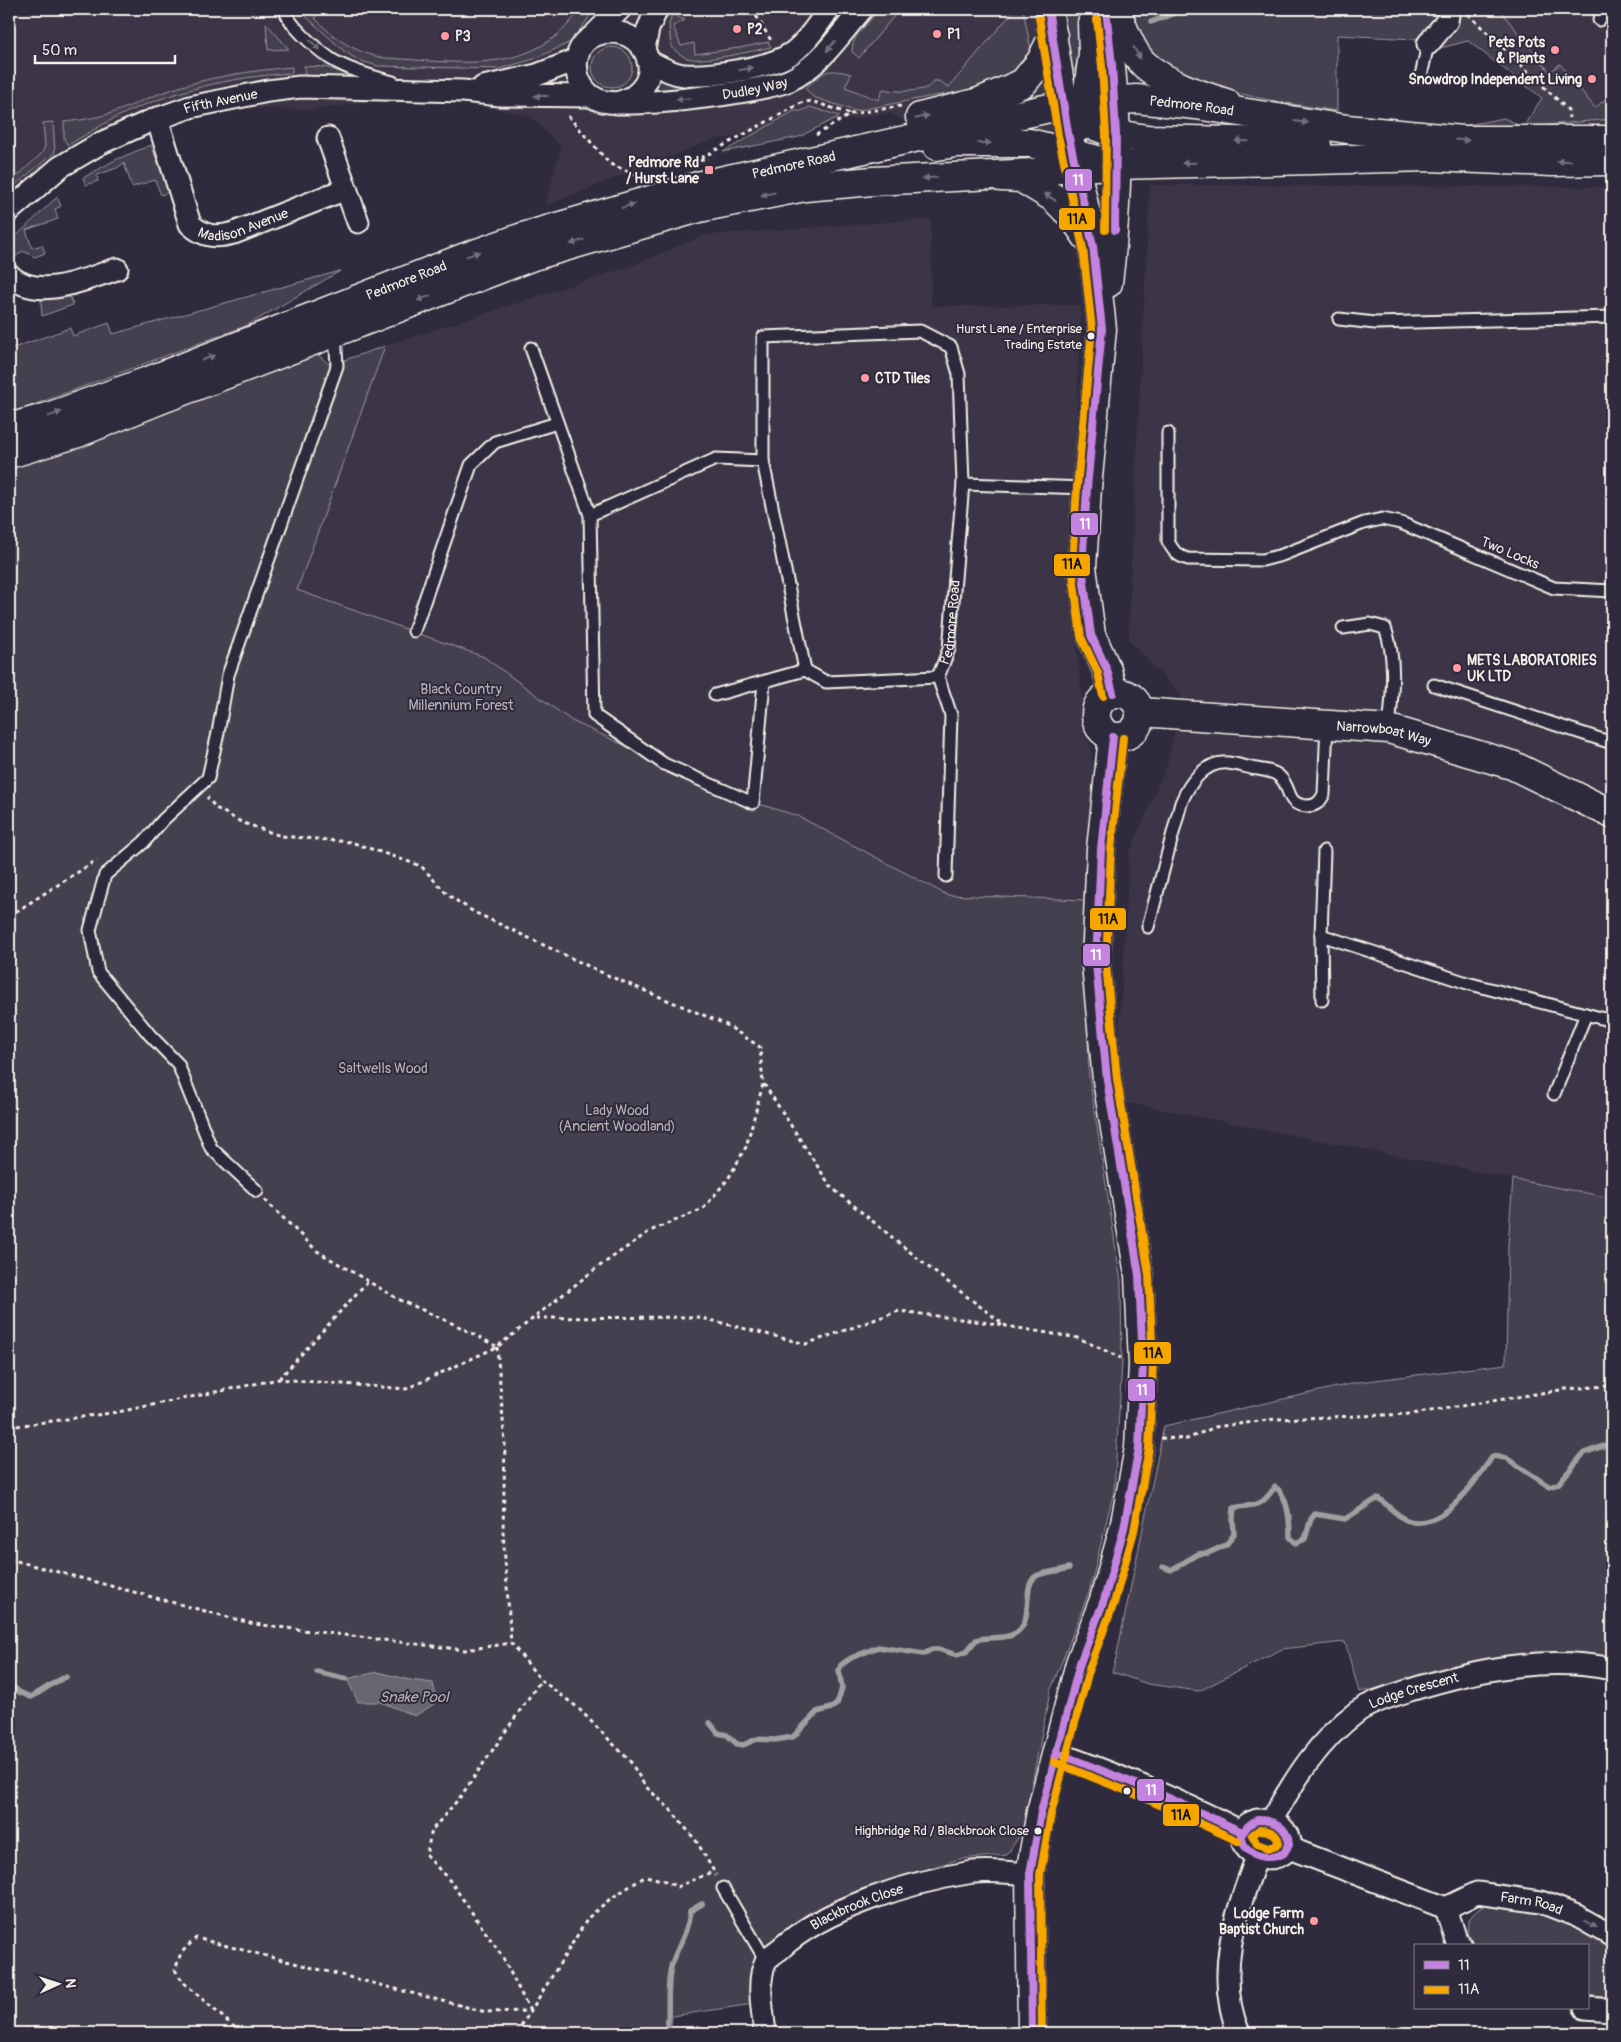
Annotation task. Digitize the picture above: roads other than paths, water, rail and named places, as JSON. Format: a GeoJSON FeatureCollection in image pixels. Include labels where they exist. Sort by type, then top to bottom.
{"type":"FeatureCollection","features":[{"type":"Feature","properties":{"kind":"main road"},"geometry":{"type":"LineString","coordinates":[[1076,134],[1094,54],[1092,9]]}},
{"type":"Feature","properties":{"kind":"main road"},"geometry":{"type":"LineString","coordinates":[[1106,9],[1116,134],[1115,225],[1102,329],[1087,488],[1082,567],[1091,635],[1107,670],[1113,693]]}},
{"type":"Feature","properties":{"kind":"main road"},"geometry":{"type":"LineString","coordinates":[[1116,9],[1126,34],[1144,64],[1172,83],[1259,115]]}},
{"type":"Feature","properties":{"kind":"main road"},"geometry":{"type":"LineString","coordinates":[[1050,16],[1076,134],[1093,246],[1102,329]]}},
{"type":"Feature","properties":{"kind":"main road"},"geometry":{"type":"LineString","coordinates":[[796,164],[837,136],[979,102],[1023,83],[1042,61],[1050,16]]}},
{"type":"Feature","properties":{"kind":"main road","name":"Pedmore Road"},"geometry":{"type":"LineString","coordinates":[[9,454],[78,433],[533,256],[699,208],[805,187],[873,181],[1032,173],[1113,100],[1136,99],[1196,105],[1348,129],[1462,140],[1608,145]]}},
{"type":"Feature","properties":{"kind":"main road"},"geometry":{"type":"LineString","coordinates":[[796,164],[956,144],[1030,143],[1076,134],[1116,134],[1148,139],[1283,142],[1430,157]]}},
{"type":"Feature","properties":{"kind":"main road","name":"Pedmore Road"},"geometry":{"type":"LineString","coordinates":[[9,428],[48,417],[148,381],[463,258],[523,237],[702,185],[796,164],[1076,134],[1116,165],[1430,157],[1552,162],[1608,145]]}},
{"type":"Feature","properties":{"kind":"main road"},"geometry":{"type":"LineString","coordinates":[[979,176],[1021,178],[1064,207],[1093,246]]}},
{"type":"Feature","properties":{"kind":"main road"},"geometry":{"type":"LineString","coordinates":[[1121,692],[1135,699],[1140,712],[1140,720],[1135,730],[1121,737],[1113,737],[1104,732],[1099,726],[1096,714],[1097,706],[1101,700],[1113,693],[1121,692]]}},
{"type":"Feature","properties":{"kind":"main road","name":"Narrowboat Way"},"geometry":{"type":"LineString","coordinates":[[1140,712],[1389,729],[1512,766],[1612,814]]}},
{"type":"Feature","properties":{"kind":"main road"},"geometry":{"type":"LineString","coordinates":[[1032,2033],[1030,1874],[1041,1812],[1080,1663],[1104,1600],[1124,1528],[1140,1437],[1143,1364],[1139,1275],[1107,1080],[1096,964],[1101,848],[1113,737]]}},
{"type":"Feature","properties":{"kind":"street"},"geometry":{"type":"LineString","coordinates":[[620,9],[585,43],[576,60],[578,80],[590,96],[600,101],[618,103],[633,96],[646,81],[648,29],[657,9]]}},
{"type":"Feature","properties":{"kind":"street","name":"Dudley Way"},"geometry":{"type":"LineString","coordinates":[[646,55],[683,75],[708,74],[752,68],[773,62],[792,53],[809,36],[829,9]]}},
{"type":"Feature","properties":{"kind":"street","name":"Dudley Way"},"geometry":{"type":"LineString","coordinates":[[618,103],[689,99],[775,85],[790,80],[827,52],[862,9]]}},
{"type":"Feature","properties":{"kind":"street"},"geometry":{"type":"LineString","coordinates":[[1428,44],[1458,10]]}},
{"type":"Feature","properties":{"kind":"street"},"geometry":{"type":"LineString","coordinates":[[593,36],[608,31],[623,32],[636,39],[646,55]]}},
{"type":"Feature","properties":{"kind":"street","name":"Fifth Avenue"},"geometry":{"type":"LineString","coordinates":[[463,91],[537,75],[576,60]]}},
{"type":"Feature","properties":{"kind":"street","name":"Fifth Avenue"},"geometry":{"type":"LineString","coordinates":[[9,211],[60,167],[101,143],[190,106],[268,91],[300,87],[463,91],[500,96],[590,96]]}},
{"type":"Feature","properties":{"kind":"street","name":"Madison Avenue"},"geometry":{"type":"LineString","coordinates":[[158,118],[190,224],[198,232],[208,236],[220,237],[234,233],[346,189]]}},
{"type":"Feature","properties":{"kind":"street"},"geometry":{"type":"LineString","coordinates":[[328,138],[358,222]]}},
{"type":"Feature","properties":{"kind":"street"},"geometry":{"type":"LineString","coordinates":[[9,276],[30,287],[47,288],[63,286],[117,269]]}},
{"type":"Feature","properties":{"kind":"street","name":"Lodge Crescent"},"geometry":{"type":"LineString","coordinates":[[1271,1821],[1286,1792],[1314,1753],[1327,1737],[1359,1710],[1389,1697],[1492,1669],[1540,1664],[1600,1666],[1612,1669]]}},
{"type":"Feature","properties":{"kind":"street"},"geometry":{"type":"LineString","coordinates":[[1056,1753],[1204,1812],[1242,1832]]}},
{"type":"Feature","properties":{"kind":"street"},"geometry":{"type":"LineString","coordinates":[[1271,1821],[1279,1825],[1287,1834],[1290,1842],[1289,1848],[1277,1856],[1258,1856],[1246,1848],[1241,1837],[1242,1832],[1244,1827],[1252,1822],[1271,1821]]}},
{"type":"Feature","properties":{"kind":"street"},"geometry":{"type":"LineString","coordinates":[[1289,1848],[1446,1908],[1459,1944]]}},
{"type":"Feature","properties":{"kind":"street"},"geometry":{"type":"LineString","coordinates":[[1239,2033],[1229,2003],[1229,1957],[1237,1911],[1258,1856]]}},
{"type":"Feature","properties":{"kind":"street","name":"Blackbrook Close"},"geometry":{"type":"LineString","coordinates":[[766,1961],[786,1942],[816,1923],[866,1901],[912,1886],[967,1873],[1030,1874]]}},
{"type":"Feature","properties":{"kind":"street","name":"Farm Road"},"geometry":{"type":"LineString","coordinates":[[1446,1908],[1477,1893],[1541,1902],[1577,1916],[1612,1936]]}},
{"type":"Feature","properties":{"kind":"street"},"geometry":{"type":"LineString","coordinates":[[765,2033],[761,1985],[766,1961]]}},
{"type":"Feature","properties":{"kind":"street"},"geometry":{"type":"LineString","coordinates":[[1588,2008],[1612,2010]]}},
{"type":"Feature","properties":{"kind":"lane"},"geometry":{"type":"LineString","coordinates":[[285,9],[286,15],[295,27],[332,60],[370,76],[426,91]]}},
{"type":"Feature","properties":{"kind":"lane"},"geometry":{"type":"LineString","coordinates":[[1599,20],[1612,9]]}},
{"type":"Feature","properties":{"kind":"lane"},"geometry":{"type":"LineString","coordinates":[[1421,76],[1428,44]]}},
{"type":"Feature","properties":{"kind":"lane"},"geometry":{"type":"LineString","coordinates":[[1339,319],[1375,323],[1612,318]]}},
{"type":"Feature","properties":{"kind":"lane","name":"Pedmore Road"},"geometry":{"type":"LineString","coordinates":[[763,461],[763,338],[920,331],[951,347],[959,374],[963,484],[949,649],[938,677],[951,715],[946,876]]}},
{"type":"Feature","properties":{"kind":"lane"},"geometry":{"type":"LineString","coordinates":[[257,1191],[210,1148],[178,1064],[150,1035],[98,972],[90,930],[106,875],[144,842],[163,820],[208,778],[228,675],[337,366],[335,332]]}},
{"type":"Feature","properties":{"kind":"lane"},"geometry":{"type":"LineString","coordinates":[[531,348],[590,515],[594,715],[664,764],[753,803],[764,682]]}},
{"type":"Feature","properties":{"kind":"lane"},"geometry":{"type":"LineString","coordinates":[[414,631],[471,465],[495,442],[557,423]]}},
{"type":"Feature","properties":{"kind":"lane","name":"Two Locks"},"geometry":{"type":"LineString","coordinates":[[1168,433],[1168,541],[1172,550],[1179,556],[1188,559],[1263,560],[1282,555],[1364,523],[1382,519],[1401,523],[1554,588],[1612,591]]}},
{"type":"Feature","properties":{"kind":"lane"},"geometry":{"type":"LineString","coordinates":[[590,515],[716,459],[763,461],[805,670]]}},
{"type":"Feature","properties":{"kind":"lane"},"geometry":{"type":"LineString","coordinates":[[963,484],[1087,488]]}},
{"type":"Feature","properties":{"kind":"lane"},"geometry":{"type":"LineString","coordinates":[[1343,628],[1370,624],[1385,628],[1389,639],[1392,686],[1389,729]]}},
{"type":"Feature","properties":{"kind":"lane"},"geometry":{"type":"LineString","coordinates":[[715,695],[805,670],[826,682],[938,677]]}},
{"type":"Feature","properties":{"kind":"lane"},"geometry":{"type":"LineString","coordinates":[[1434,685],[1612,743]]}},
{"type":"Feature","properties":{"kind":"lane"},"geometry":{"type":"LineString","coordinates":[[1148,927],[1181,803],[1196,778],[1206,769],[1216,764],[1227,763],[1270,772],[1280,776],[1294,802],[1300,806],[1312,806],[1320,802],[1324,794],[1327,724]]}},
{"type":"Feature","properties":{"kind":"lane"},"geometry":{"type":"LineString","coordinates":[[1322,1000],[1321,935],[1324,851]]}},
{"type":"Feature","properties":{"kind":"lane"},"geometry":{"type":"LineString","coordinates":[[1321,935],[1467,983],[1612,1020]]}},
{"type":"Feature","properties":{"kind":"lane"},"geometry":{"type":"LineString","coordinates":[[1554,1094],[1586,1014]]}},
{"type":"Feature","properties":{"kind":"lane"},"geometry":{"type":"LineString","coordinates":[[723,1888],[766,1961]]}},
{"type":"Feature","properties":{"kind":"water","name":"Snake Pool"},"geometry":{"type":"Polygon","coordinates":[[[377,1672],[433,1683],[437,1702],[415,1716],[381,1702],[358,1702],[347,1679],[377,1672]]]}},
{"type":"Feature","properties":{"kind":"waterway"},"geometry":{"type":"LineString","coordinates":[[1151,22],[1187,9]]}},
{"type":"Feature","properties":{"kind":"waterway"},"geometry":{"type":"LineString","coordinates":[[1370,9],[1377,9]]}},
{"type":"Feature","properties":{"kind":"waterway"},"geometry":{"type":"LineString","coordinates":[[1163,1567],[1171,1570],[1198,1554],[1208,1553],[1226,1545],[1234,1534],[1234,1508],[1258,1504],[1275,1487],[1283,1496],[1289,1517],[1290,1537],[1296,1543],[1305,1539],[1311,1519],[1315,1514],[1345,1519],[1378,1498],[1405,1520],[1422,1522],[1435,1518],[1447,1511],[1458,1501],[1493,1456],[1506,1458],[1550,1487],[1558,1484],[1584,1453],[1612,1443]]}},
{"type":"Feature","properties":{"kind":"waterway"},"geometry":{"type":"LineString","coordinates":[[710,1723],[718,1733],[727,1735],[737,1744],[743,1745],[757,1739],[775,1740],[793,1737],[817,1712],[837,1704],[842,1688],[839,1670],[841,1665],[851,1658],[878,1647],[924,1654],[932,1649],[938,1649],[957,1655],[966,1652],[976,1640],[1010,1636],[1021,1628],[1025,1621],[1029,1586],[1032,1580],[1038,1575],[1069,1568]]}},
{"type":"Feature","properties":{"kind":"waterway"},"geometry":{"type":"LineString","coordinates":[[317,1672],[347,1679]]}},
{"type":"Feature","properties":{"kind":"waterway"},"geometry":{"type":"LineString","coordinates":[[9,1683],[19,1692],[31,1697],[66,1677]]}},
{"type":"Feature","properties":{"kind":"waterway"},"geometry":{"type":"LineString","coordinates":[[667,2033],[671,1967],[685,1933],[690,1911],[702,1904]]}},
{"type":"Feature","properties":{"kind":"place","name":"P2"},"geometry":{"type":"Point","coordinates":[737,29]}},
{"type":"Feature","properties":{"kind":"place","name":"P1"},"geometry":{"type":"Point","coordinates":[937,34]}},
{"type":"Feature","properties":{"kind":"place","name":"P3"},"geometry":{"type":"Point","coordinates":[445,36]}},
{"type":"Feature","properties":{"kind":"place","name":"Pets Pots & Plants"},"geometry":{"type":"Point","coordinates":[1555,50]}},
{"type":"Feature","properties":{"kind":"place","name":"Snowdrop Independent Living"},"geometry":{"type":"Point","coordinates":[1592,79]}},
{"type":"Feature","properties":{"kind":"place","name":"Pedmore Rd / Hurst Lane"},"geometry":{"type":"Point","coordinates":[709,170]}},
{"type":"Feature","properties":{"kind":"place","name":"Hurst Lane / Enterprise Trading Estate"},"geometry":{"type":"Point","coordinates":[1091,336]}},
{"type":"Feature","properties":{"kind":"place","name":"CTD Tiles"},"geometry":{"type":"Point","coordinates":[865,378]}},
{"type":"Feature","properties":{"kind":"place","name":"METS LABORATORIES UK LTD"},"geometry":{"type":"Point","coordinates":[1457,668]}},
{"type":"Feature","properties":{"kind":"place","name":"Highbridge Rd / Blackbrook Close"},"geometry":{"type":"Point","coordinates":[1038,1831]}},
{"type":"Feature","properties":{"kind":"place","name":"Lodge Farm Baptist Church"},"geometry":{"type":"Point","coordinates":[1314,1921]}},
{"type":"Feature","properties":{"kind":"park label","name":"Black Country Millennium Forest"},"geometry":{"type":"Point","coordinates":[461,698]}},
{"type":"Feature","properties":{"kind":"park label","name":"Saltwells Wood"},"geometry":{"type":"Point","coordinates":[383,1068]}},
{"type":"Feature","properties":{"kind":"park label","name":"Lady Wood (Ancient Woodland)"},"geometry":{"type":"Point","coordinates":[617,1118]}}]}
